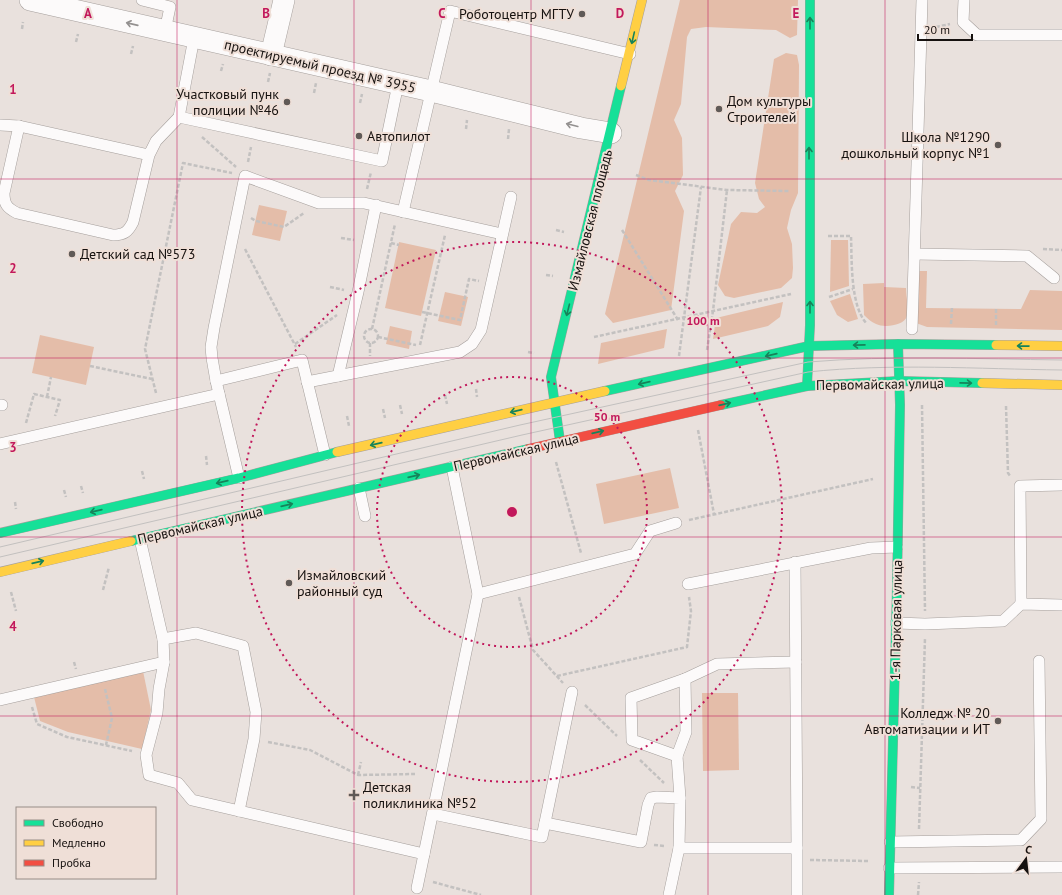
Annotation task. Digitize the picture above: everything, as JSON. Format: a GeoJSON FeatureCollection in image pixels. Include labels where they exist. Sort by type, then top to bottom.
{"type":"FeatureCollection","features":[{"type":"Feature","properties":{"kind":"main road","name":"Измайловская площадь"},"geometry":{"type":"LineString","coordinates":[[560,441],[551,377],[642,0]]}},
{"type":"Feature","properties":{"kind":"main road"},"geometry":{"type":"LineString","coordinates":[[807,386],[809,346],[810,0]]}},
{"type":"Feature","properties":{"kind":"main road"},"geometry":{"type":"LineString","coordinates":[[0,533],[239,478],[325,455],[809,346],[898,344],[1062,346]]}},
{"type":"Feature","properties":{"kind":"main road","name":"1-я Парковая улица"},"geometry":{"type":"LineString","coordinates":[[889,895],[896,622],[899,382],[898,344]]}},
{"type":"Feature","properties":{"kind":"main road","name":"Первомайская улица"},"geometry":{"type":"LineString","coordinates":[[0,572],[560,441],[807,386],[869,382],[1062,385]]}},
{"type":"Feature","properties":{"kind":"street","name":"проектируемый проезд № 3955"},"geometry":{"type":"LineString","coordinates":[[30,0],[431,91],[582,128],[611,133]]}},
{"type":"Feature","properties":{"kind":"street"},"geometry":{"type":"LineString","coordinates":[[270,55],[284,0]]}},
{"type":"Feature","properties":{"kind":"lane"},"geometry":{"type":"LineString","coordinates":[[142,0],[170,7],[164,31]]}},
{"type":"Feature","properties":{"kind":"lane"},"geometry":{"type":"LineString","coordinates":[[912,329],[922,0]]}},
{"type":"Feature","properties":{"kind":"lane"},"geometry":{"type":"LineString","coordinates":[[964,0],[963,22],[977,35],[1062,35]]}},
{"type":"Feature","properties":{"kind":"lane"},"geometry":{"type":"LineString","coordinates":[[401,211],[450,11],[630,54]]}},
{"type":"Feature","properties":{"kind":"lane"},"geometry":{"type":"LineString","coordinates":[[19,126],[4,193],[4,202],[9,209],[17,213],[106,233],[122,235],[129,231],[133,222],[149,155],[156,141],[179,117],[194,38]]}},
{"type":"Feature","properties":{"kind":"lane"},"geometry":{"type":"LineString","coordinates":[[179,117],[382,161],[398,84]]}},
{"type":"Feature","properties":{"kind":"lane"},"geometry":{"type":"LineString","coordinates":[[0,125],[19,126],[149,155]]}},
{"type":"Feature","properties":{"kind":"lane"},"geometry":{"type":"LineString","coordinates":[[239,478],[216,381],[211,347],[245,176],[319,203],[364,203],[376,205],[502,234]]}},
{"type":"Feature","properties":{"kind":"lane"},"geometry":{"type":"LineString","coordinates":[[307,382],[460,352],[472,344],[481,330],[511,197]]}},
{"type":"Feature","properties":{"kind":"lane"},"geometry":{"type":"LineString","coordinates":[[338,376],[358,292],[376,205]]}},
{"type":"Feature","properties":{"kind":"lane"},"geometry":{"type":"LineString","coordinates":[[915,254],[1027,256],[1054,278]]}},
{"type":"Feature","properties":{"kind":"lane"},"geometry":{"type":"LineString","coordinates":[[216,381],[302,360],[325,455]]}},
{"type":"Feature","properties":{"kind":"lane"},"geometry":{"type":"LineString","coordinates":[[0,444],[219,394]]}},
{"type":"Feature","properties":{"kind":"lane"},"geometry":{"type":"LineString","coordinates":[[418,883],[478,594],[452,467]]}},
{"type":"Feature","properties":{"kind":"lane"},"geometry":{"type":"LineString","coordinates":[[1021,604],[1020,486],[1062,485]]}},
{"type":"Feature","properties":{"kind":"lane"},"geometry":{"type":"LineString","coordinates":[[359,488],[365,516]]}},
{"type":"Feature","properties":{"kind":"lane"},"geometry":{"type":"LineString","coordinates":[[478,594],[635,554],[650,531],[676,523]]}},
{"type":"Feature","properties":{"kind":"lane"},"geometry":{"type":"LineString","coordinates":[[140,539],[163,639],[164,662],[156,713],[146,755],[149,775],[178,782],[192,800],[424,854]]}},
{"type":"Feature","properties":{"kind":"lane"},"geometry":{"type":"LineString","coordinates":[[688,584],[871,548],[897,547]]}},
{"type":"Feature","properties":{"kind":"lane"},"geometry":{"type":"LineString","coordinates":[[795,562],[797,895]]}},
{"type":"Feature","properties":{"kind":"lane"},"geometry":{"type":"LineString","coordinates":[[896,622],[925,624],[1003,621],[1021,604],[1062,605]]}},
{"type":"Feature","properties":{"kind":"lane"},"geometry":{"type":"LineString","coordinates":[[163,639],[196,633],[243,646],[254,654]]}},
{"type":"Feature","properties":{"kind":"lane"},"geometry":{"type":"LineString","coordinates":[[239,811],[254,738],[256,712],[243,646]]}},
{"type":"Feature","properties":{"kind":"lane"},"geometry":{"type":"LineString","coordinates":[[890,842],[1021,840],[1041,820],[1039,661]]}},
{"type":"Feature","properties":{"kind":"lane"},"geometry":{"type":"LineString","coordinates":[[0,700],[164,662]]}},
{"type":"Feature","properties":{"kind":"lane"},"geometry":{"type":"LineString","coordinates":[[677,756],[632,740],[631,698],[685,679],[717,664],[796,662]]}},
{"type":"Feature","properties":{"kind":"lane"},"geometry":{"type":"LineString","coordinates":[[670,895],[679,848],[680,798],[677,756],[686,732],[685,679]]}},
{"type":"Feature","properties":{"kind":"lane"},"geometry":{"type":"LineString","coordinates":[[433,814],[542,837],[572,692]]}},
{"type":"Feature","properties":{"kind":"lane"},"geometry":{"type":"LineString","coordinates":[[545,823],[641,842],[648,805],[651,798],[680,798]]}},
{"type":"Feature","properties":{"kind":"lane"},"geometry":{"type":"LineString","coordinates":[[679,848],[797,848]]}},
{"type":"Feature","properties":{"kind":"lane"},"geometry":{"type":"LineString","coordinates":[[889,868],[1062,868]]}},
{"type":"Feature","properties":{"kind":"path"},"geometry":{"type":"LineString","coordinates":[[22,29],[24,22]]}},
{"type":"Feature","properties":{"kind":"path"},"geometry":{"type":"LineString","coordinates":[[921,29],[963,22]]}},
{"type":"Feature","properties":{"kind":"path"},"geometry":{"type":"LineString","coordinates":[[76,42],[78,34]]}},
{"type":"Feature","properties":{"kind":"path"},"geometry":{"type":"LineString","coordinates":[[131,54],[132,46]]}},
{"type":"Feature","properties":{"kind":"path"},"geometry":{"type":"LineString","coordinates":[[221,71],[224,60]]}},
{"type":"Feature","properties":{"kind":"path"},"geometry":{"type":"LineString","coordinates":[[466,129],[467,120]]}},
{"type":"Feature","properties":{"kind":"path"},"geometry":{"type":"LineString","coordinates":[[508,139],[509,129]]}},
{"type":"Feature","properties":{"kind":"path"},"geometry":{"type":"LineString","coordinates":[[245,176],[254,133]]}},
{"type":"Feature","properties":{"kind":"path"},"geometry":{"type":"LineString","coordinates":[[201,136],[245,176]]}},
{"type":"Feature","properties":{"kind":"path"},"geometry":{"type":"LineString","coordinates":[[159,408],[145,349],[183,162],[245,176]]}},
{"type":"Feature","properties":{"kind":"path"},"geometry":{"type":"LineString","coordinates":[[636,175],[649,180],[727,190],[793,191]]}},
{"type":"Feature","properties":{"kind":"path"},"geometry":{"type":"LineString","coordinates":[[679,360],[701,187]]}},
{"type":"Feature","properties":{"kind":"path"},"geometry":{"type":"LineString","coordinates":[[706,354],[713,311],[727,190]]}},
{"type":"Feature","properties":{"kind":"path"},"geometry":{"type":"LineString","coordinates":[[256,221],[284,226],[319,203]]}},
{"type":"Feature","properties":{"kind":"path"},"geometry":{"type":"LineString","coordinates":[[372,329],[391,243],[401,211]]}},
{"type":"Feature","properties":{"kind":"path"},"geometry":{"type":"LineString","coordinates":[[419,360],[420,346],[448,222]]}},
{"type":"Feature","properties":{"kind":"path"},"geometry":{"type":"LineString","coordinates":[[234,230],[295,344],[302,360]]}},
{"type":"Feature","properties":{"kind":"path"},"geometry":{"type":"LineString","coordinates":[[556,230],[564,232]]}},
{"type":"Feature","properties":{"kind":"path"},"geometry":{"type":"LineString","coordinates":[[622,230],[678,320]]}},
{"type":"Feature","properties":{"kind":"path"},"geometry":{"type":"LineString","coordinates":[[827,236],[851,236],[853,289],[862,318],[872,329]]}},
{"type":"Feature","properties":{"kind":"path"},"geometry":{"type":"LineString","coordinates":[[391,243],[399,245]]}},
{"type":"Feature","properties":{"kind":"path"},"geometry":{"type":"LineString","coordinates":[[546,275],[553,276]]}},
{"type":"Feature","properties":{"kind":"path"},"geometry":{"type":"LineString","coordinates":[[422,312],[460,320],[469,279]]}},
{"type":"Feature","properties":{"kind":"path"},"geometry":{"type":"LineString","coordinates":[[826,298],[853,289]]}},
{"type":"Feature","properties":{"kind":"path"},"geometry":{"type":"LineString","coordinates":[[342,296],[343,290]]}},
{"type":"Feature","properties":{"kind":"path"},"geometry":{"type":"LineString","coordinates":[[594,337],[794,294]]}},
{"type":"Feature","properties":{"kind":"path"},"geometry":{"type":"LineString","coordinates":[[952,307],[952,330]]}},
{"type":"Feature","properties":{"kind":"path"},"geometry":{"type":"LineString","coordinates":[[295,344],[338,315],[339,308]]}},
{"type":"Feature","properties":{"kind":"path"},"geometry":{"type":"LineString","coordinates":[[996,308],[996,331]]}},
{"type":"Feature","properties":{"kind":"path"},"geometry":{"type":"LineString","coordinates":[[372,329],[366,330],[364,335],[365,340],[370,343],[375,342],[378,337]]}},
{"type":"Feature","properties":{"kind":"path"},"geometry":{"type":"LineString","coordinates":[[372,329],[376,332],[378,337]]}},
{"type":"Feature","properties":{"kind":"path"},"geometry":{"type":"LineString","coordinates":[[378,337],[410,344]]}},
{"type":"Feature","properties":{"kind":"path"},"geometry":{"type":"LineString","coordinates":[[528,352],[534,353]]}},
{"type":"Feature","properties":{"kind":"path"},"geometry":{"type":"LineString","coordinates":[[90,366],[153,379]]}},
{"type":"Feature","properties":{"kind":"path"},"geometry":{"type":"LineString","coordinates":[[47,397],[51,377]]}},
{"type":"Feature","properties":{"kind":"path"},"geometry":{"type":"LineString","coordinates":[[476,389],[477,397]]}},
{"type":"Feature","properties":{"kind":"path"},"geometry":{"type":"LineString","coordinates":[[32,406],[34,394],[60,400],[57,412]]}},
{"type":"Feature","properties":{"kind":"path"},"geometry":{"type":"LineString","coordinates":[[445,396],[446,404]]}},
{"type":"Feature","properties":{"kind":"path"},"geometry":{"type":"LineString","coordinates":[[400,405],[402,414]]}},
{"type":"Feature","properties":{"kind":"path"},"geometry":{"type":"LineString","coordinates":[[919,842],[925,624],[922,405]]}},
{"type":"Feature","properties":{"kind":"path"},"geometry":{"type":"LineString","coordinates":[[1006,406],[1008,473],[1020,486]]}},
{"type":"Feature","properties":{"kind":"path"},"geometry":{"type":"LineString","coordinates":[[383,409],[385,418]]}},
{"type":"Feature","properties":{"kind":"path"},"geometry":{"type":"LineString","coordinates":[[347,416],[349,426]]}},
{"type":"Feature","properties":{"kind":"path"},"geometry":{"type":"LineString","coordinates":[[698,430],[714,514]]}},
{"type":"Feature","properties":{"kind":"path"},"geometry":{"type":"LineString","coordinates":[[206,456],[207,465]]}},
{"type":"Feature","properties":{"kind":"path"},"geometry":{"type":"LineString","coordinates":[[556,461],[585,567]]}},
{"type":"Feature","properties":{"kind":"path"},"geometry":{"type":"LineString","coordinates":[[142,471],[144,479]]}},
{"type":"Feature","properties":{"kind":"path"},"geometry":{"type":"LineString","coordinates":[[676,523],[873,479]]}},
{"type":"Feature","properties":{"kind":"path"},"geometry":{"type":"LineString","coordinates":[[81,486],[83,493]]}},
{"type":"Feature","properties":{"kind":"path"},"geometry":{"type":"LineString","coordinates":[[64,490],[66,497]]}},
{"type":"Feature","properties":{"kind":"path"},"geometry":{"type":"LineString","coordinates":[[15,502],[16,510]]}},
{"type":"Feature","properties":{"kind":"path"},"geometry":{"type":"LineString","coordinates":[[103,590],[109,567]]}},
{"type":"Feature","properties":{"kind":"path"},"geometry":{"type":"LineString","coordinates":[[557,676],[687,647],[691,611],[688,584]]}},
{"type":"Feature","properties":{"kind":"path"},"geometry":{"type":"LineString","coordinates":[[11,592],[16,611]]}},
{"type":"Feature","properties":{"kind":"path"},"geometry":{"type":"LineString","coordinates":[[102,676],[112,718],[106,745]]}},
{"type":"Feature","properties":{"kind":"path"},"geometry":{"type":"LineString","coordinates":[[29,693],[37,724],[67,736],[146,755]]}},
{"type":"Feature","properties":{"kind":"path"},"geometry":{"type":"LineString","coordinates":[[254,738],[310,750],[358,775],[415,774]]}},
{"type":"Feature","properties":{"kind":"path"},"geometry":{"type":"LineString","coordinates":[[358,775],[361,762]]}},
{"type":"Feature","properties":{"kind":"path"},"geometry":{"type":"LineString","coordinates":[[797,860],[870,861]]}},
{"type":"Feature","properties":{"kind":"path"},"geometry":{"type":"LineString","coordinates":[[918,895],[919,868]]}},
{"type":"Feature","properties":{"kind":"path"},"geometry":{"type":"LineString","coordinates":[[418,883],[481,895]]}},
{"type":"Feature","properties":{"kind":"shaded area"},"geometry":{"type":"Polygon","coordinates":[[[680,0],[798,0],[797,35],[790,38],[776,30],[706,27],[691,29],[687,37],[681,104],[674,120],[682,138],[683,175],[675,191],[684,211],[671,310],[613,323],[605,314],[680,0]]]}},
{"type":"Feature","properties":{"kind":"shaded area"},"geometry":{"type":"Polygon","coordinates":[[[786,53],[797,55],[799,65],[798,193],[791,210],[787,228],[792,244],[792,278],[781,288],[734,298],[725,296],[718,285],[731,224],[741,212],[757,213],[765,207],[759,199],[755,183],[774,59],[786,53]]]}},
{"type":"Feature","properties":{"kind":"shaded area"},"geometry":{"type":"Polygon","coordinates":[[[259,205],[287,211],[280,241],[252,235],[259,205]]]}},
{"type":"Feature","properties":{"kind":"shaded area"},"geometry":{"type":"Polygon","coordinates":[[[831,240],[848,240],[849,286],[830,292],[831,240]]]}},
{"type":"Feature","properties":{"kind":"shaded area"},"geometry":{"type":"Polygon","coordinates":[[[399,242],[436,250],[421,316],[385,308],[399,242]]]}},
{"type":"Feature","properties":{"kind":"shaded area"},"geometry":{"type":"Polygon","coordinates":[[[917,271],[927,271],[926,308],[1021,309],[1030,290],[1062,291],[1062,330],[927,327],[916,323],[917,271]]]}},
{"type":"Feature","properties":{"kind":"shaded area"},"geometry":{"type":"Polygon","coordinates":[[[884,283],[884,287],[906,288],[908,313],[905,319],[898,324],[889,326],[880,325],[874,323],[864,315],[863,284],[884,283]]]}},
{"type":"Feature","properties":{"kind":"shaded area"},"geometry":{"type":"Polygon","coordinates":[[[445,292],[468,297],[461,326],[438,321],[445,292]]]}},
{"type":"Feature","properties":{"kind":"shaded area"},"geometry":{"type":"Polygon","coordinates":[[[850,294],[858,319],[848,322],[837,315],[830,301],[850,294]]]}},
{"type":"Feature","properties":{"kind":"shaded area"},"geometry":{"type":"Polygon","coordinates":[[[783,302],[780,317],[768,326],[713,339],[716,318],[783,302]]]}},
{"type":"Feature","properties":{"kind":"shaded area"},"geometry":{"type":"Polygon","coordinates":[[[390,326],[412,331],[409,349],[386,344],[390,326]]]}},
{"type":"Feature","properties":{"kind":"shaded area"},"geometry":{"type":"Polygon","coordinates":[[[667,329],[664,348],[598,364],[601,343],[667,329]]]}},
{"type":"Feature","properties":{"kind":"shaded area"},"geometry":{"type":"Polygon","coordinates":[[[40,335],[94,347],[86,385],[32,373],[40,335]]]}},
{"type":"Feature","properties":{"kind":"shaded area"},"geometry":{"type":"Polygon","coordinates":[[[670,468],[679,508],[604,524],[596,484],[670,468]]]}},
{"type":"Feature","properties":{"kind":"shaded area"},"geometry":{"type":"Polygon","coordinates":[[[143,671],[151,710],[142,749],[68,732],[40,721],[34,697],[143,671]]]}},
{"type":"Feature","properties":{"kind":"shaded area"},"geometry":{"type":"Polygon","coordinates":[[[702,693],[738,693],[739,770],[703,771],[702,693]]]}},
{"type":"Feature","properties":{"kind":"tram line"},"geometry":{"type":"LineString","coordinates":[[0,547],[520,425],[808,362],[903,358],[1062,360]]}},
{"type":"Feature","properties":{"kind":"tram line"},"geometry":{"type":"LineString","coordinates":[[0,557],[522,435],[808,372],[840,369],[903,367],[1062,370]]}},
{"type":"Feature","properties":{"kind":"traffic: fast"},"geometry":{"type":"LineString","coordinates":[[807,386],[810,325],[810,0]]}},
{"type":"Feature","properties":{"kind":"traffic: fast"},"geometry":{"type":"LineString","coordinates":[[560,441],[551,377],[621,86]]}},
{"type":"Feature","properties":{"kind":"traffic: fast"},"geometry":{"type":"LineString","coordinates":[[605,391],[809,346],[898,344],[996,345]]}},
{"type":"Feature","properties":{"kind":"traffic: fast"},"geometry":{"type":"LineString","coordinates":[[889,895],[900,405],[898,344]]}},
{"type":"Feature","properties":{"kind":"traffic: fast"},"geometry":{"type":"LineString","coordinates":[[721,405],[807,386],[899,381],[982,383]]}},
{"type":"Feature","properties":{"kind":"traffic: fast"},"geometry":{"type":"LineString","coordinates":[[131,541],[528,449]]}},
{"type":"Feature","properties":{"kind":"traffic: fast"},"geometry":{"type":"LineString","coordinates":[[0,533],[239,478],[337,452]]}},
{"type":"Feature","properties":{"kind":"traffic: slow"},"geometry":{"type":"LineString","coordinates":[[621,86],[642,0]]}},
{"type":"Feature","properties":{"kind":"traffic: slow"},"geometry":{"type":"LineString","coordinates":[[996,345],[1062,346]]}},
{"type":"Feature","properties":{"kind":"traffic: slow"},"geometry":{"type":"LineString","coordinates":[[982,383],[1062,385]]}},
{"type":"Feature","properties":{"kind":"traffic: slow"},"geometry":{"type":"LineString","coordinates":[[337,452],[605,391]]}},
{"type":"Feature","properties":{"kind":"traffic: slow"},"geometry":{"type":"LineString","coordinates":[[0,572],[131,541]]}},
{"type":"Feature","properties":{"kind":"traffic: jam"},"geometry":{"type":"LineString","coordinates":[[528,449],[721,405]]}},
{"type":"Feature","properties":{"kind":"place","name":"Роботоцентр МГТУ"},"geometry":{"type":"Point","coordinates":[582,14]}},
{"type":"Feature","properties":{"kind":"place","name":"Участковый пунк полиции №46"},"geometry":{"type":"Point","coordinates":[287,102]}},
{"type":"Feature","properties":{"kind":"place","name":"Дом культуры Строителей"},"geometry":{"type":"Point","coordinates":[719,109]}},
{"type":"Feature","properties":{"kind":"place","name":"Автопилот"},"geometry":{"type":"Point","coordinates":[359,136]}},
{"type":"Feature","properties":{"kind":"place","name":"Школа №1290 дошкольный корпус №1"},"geometry":{"type":"Point","coordinates":[998,145]}},
{"type":"Feature","properties":{"kind":"place","name":"Детский сад №573"},"geometry":{"type":"Point","coordinates":[72,254]}},
{"type":"Feature","properties":{"kind":"place","name":"Измайловский районный суд"},"geometry":{"type":"Point","coordinates":[289,583]}},
{"type":"Feature","properties":{"kind":"place","name":"Колледж № 20 Автоматизации и ИТ"},"geometry":{"type":"Point","coordinates":[998,721]}},
{"type":"Feature","properties":{"kind":"place","name":"Детская поликлиника №52"},"geometry":{"type":"Point","coordinates":[354,795]}}]}
